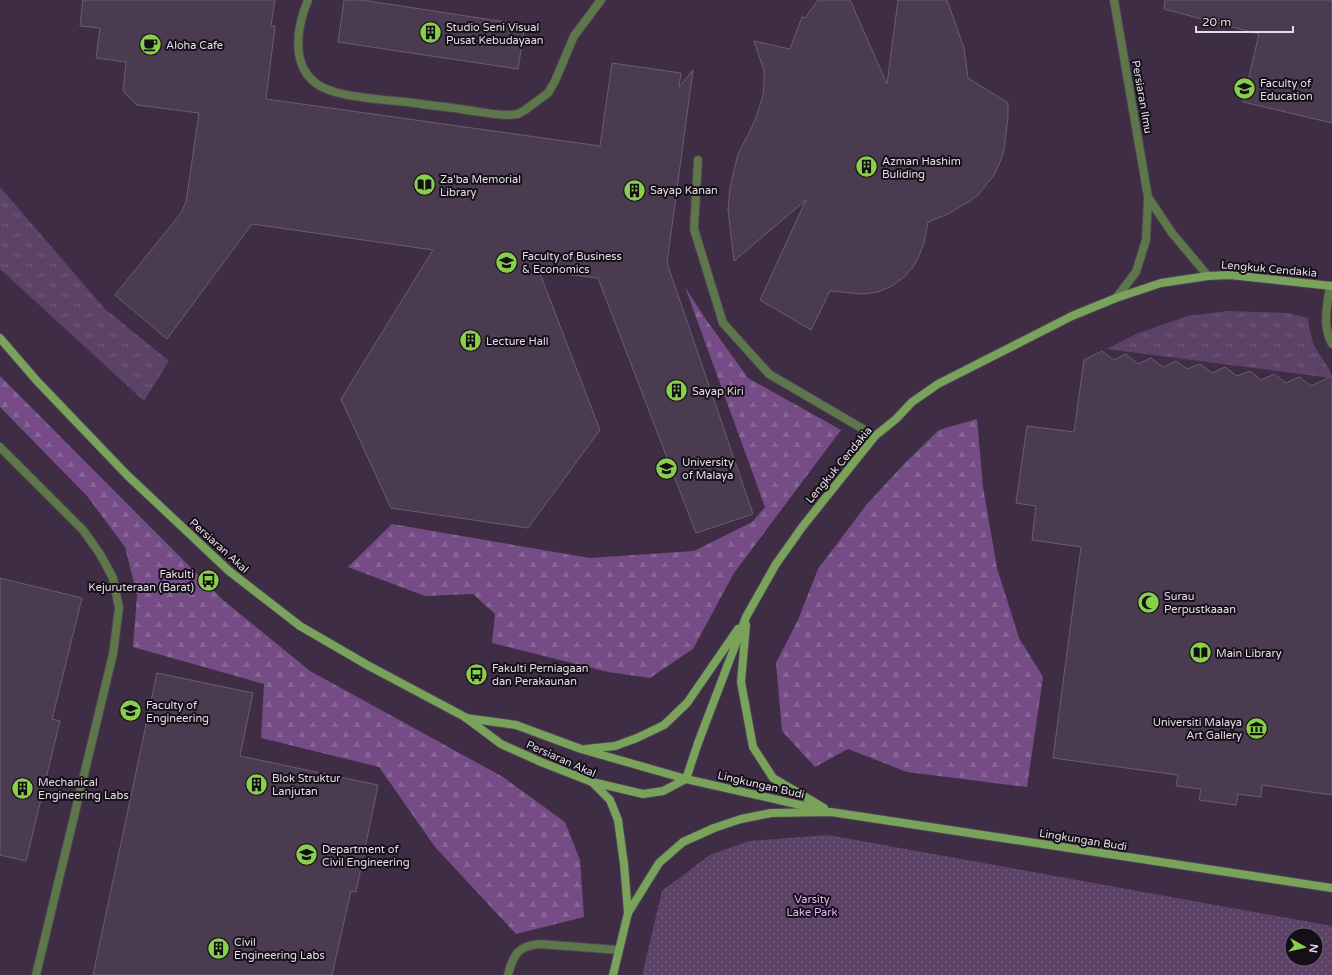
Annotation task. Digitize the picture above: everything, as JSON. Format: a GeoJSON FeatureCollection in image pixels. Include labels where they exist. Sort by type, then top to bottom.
{"type":"FeatureCollection","features":[{"type":"Feature","properties":{"kind":"street"},"geometry":{"type":"LineString","coordinates":[[308,0],[301,16],[298,50],[299,57],[311,79],[318,85],[345,95],[509,115],[518,114],[548,93],[555,81],[574,36],[601,0]]}},
{"type":"Feature","properties":{"kind":"street","name":"Persiaran Ilmu"},"geometry":{"type":"LineString","coordinates":[[1114,0],[1148,197],[1146,240],[1136,272],[1116,298]]}},
{"type":"Feature","properties":{"kind":"street"},"geometry":{"type":"LineString","coordinates":[[698,160],[694,229],[723,323],[769,374],[875,436]]}},
{"type":"Feature","properties":{"kind":"street","name":"Persiaran Ilmu"},"geometry":{"type":"LineString","coordinates":[[1148,197],[1172,233],[1208,276]]}},
{"type":"Feature","properties":{"kind":"street","name":"Lengkuk Cendakia"},"geometry":{"type":"LineString","coordinates":[[686,779],[698,743],[746,617],[776,564],[821,503],[875,436],[896,419],[912,402],[938,384],[1072,316],[1116,298],[1161,283],[1208,276],[1230,275],[1331,286]]}},
{"type":"Feature","properties":{"kind":"street"},"geometry":{"type":"LineString","coordinates":[[1331,286],[1325,319],[1328,336],[1332,344]]}},
{"type":"Feature","properties":{"kind":"street","name":"Persiaran Akal"},"geometry":{"type":"LineString","coordinates":[[0,338],[37,381],[127,475],[228,571],[300,626],[369,666],[465,718],[501,744],[592,782],[610,800],[618,820],[624,864],[628,913]]}},
{"type":"Feature","properties":{"kind":"street"},"geometry":{"type":"LineString","coordinates":[[0,447],[83,530],[100,554],[113,578],[119,608],[113,654],[36,975]]}},
{"type":"Feature","properties":{"kind":"street"},"geometry":{"type":"LineString","coordinates":[[582,749],[615,746],[637,738],[664,725],[687,704],[746,617]]}},
{"type":"Feature","properties":{"kind":"street"},"geometry":{"type":"LineString","coordinates":[[746,617],[742,682],[753,746],[773,778],[831,812]]}},
{"type":"Feature","properties":{"kind":"street","name":"Persiaran Akal"},"geometry":{"type":"LineString","coordinates":[[465,718],[516,725],[582,749],[686,779]]}},
{"type":"Feature","properties":{"kind":"street"},"geometry":{"type":"LineString","coordinates":[[592,782],[643,794],[663,791],[686,779]]}},
{"type":"Feature","properties":{"kind":"street","name":"Lingkungan Budi"},"geometry":{"type":"LineString","coordinates":[[686,779],[831,812],[1332,888]]}},
{"type":"Feature","properties":{"kind":"street","name":"Lingkungan Budi"},"geometry":{"type":"LineString","coordinates":[[613,975],[628,913],[659,863],[683,842],[714,828],[741,819],[771,813],[831,812]]}},
{"type":"Feature","properties":{"kind":"street"},"geometry":{"type":"LineString","coordinates":[[508,975],[514,956],[521,948],[530,945],[539,944],[619,950]]}},
{"type":"Feature","properties":{"kind":"shaded area","name":"University of Malaya"},"geometry":{"type":"Polygon","coordinates":[[[0,0],[1332,0],[1332,975],[0,975],[0,0]]]}},
{"type":"Feature","properties":{"kind":"green space"},"geometry":{"type":"Polygon","coordinates":[[[0,187],[105,309],[169,361],[144,401],[0,269],[0,187]]]}},
{"type":"Feature","properties":{"kind":"green space"},"geometry":{"type":"Polygon","coordinates":[[[685,287],[705,318],[748,378],[841,430],[734,573],[693,649],[650,678],[608,672],[492,643],[495,614],[473,594],[425,596],[348,567],[392,524],[590,558],[694,551],[752,522],[765,507],[685,287]]]}},
{"type":"Feature","properties":{"kind":"green space"},"geometry":{"type":"Polygon","coordinates":[[[1227,311],[1288,313],[1308,318],[1313,343],[1330,370],[1332,378],[1107,349],[1136,334],[1188,316],[1227,311]]]}},
{"type":"Feature","properties":{"kind":"green space"},"geometry":{"type":"Polygon","coordinates":[[[0,376],[223,600],[310,671],[503,777],[565,822],[580,860],[584,917],[516,934],[435,847],[379,767],[261,738],[264,684],[133,647],[137,595],[125,547],[87,496],[0,407],[0,376]]]}},
{"type":"Feature","properties":{"kind":"green space"},"geometry":{"type":"Polygon","coordinates":[[[977,419],[983,487],[997,568],[1019,638],[1043,677],[1027,787],[907,772],[848,749],[815,767],[782,731],[776,663],[798,620],[818,569],[867,504],[906,462],[939,430],[977,419]]]}},
{"type":"Feature","properties":{"kind":"green space","name":"Varsity Lake Park"},"geometry":{"type":"Polygon","coordinates":[[[828,835],[1332,926],[1332,975],[642,975],[662,891],[710,855],[749,841],[828,835]]]}},
{"type":"Feature","properties":{"kind":"building"},"geometry":{"type":"Polygon","coordinates":[[[83,0],[275,0],[271,26],[275,26],[266,99],[600,146],[612,63],[681,73],[679,87],[693,70],[667,263],[753,514],[696,533],[598,278],[539,271],[600,430],[528,528],[391,508],[341,399],[433,250],[252,224],[167,339],[115,295],[181,213],[186,202],[199,113],[137,105],[123,91],[126,62],[96,58],[100,28],[80,26],[83,0]]]}},
{"type":"Feature","properties":{"kind":"building","name":"Studio Seni Visual Pusat Kebudayaan"},"geometry":{"type":"Polygon","coordinates":[[[344,0],[362,0],[525,25],[518,69],[338,42],[344,0]]]}},
{"type":"Feature","properties":{"kind":"building","name":"Azman Hashim Buliding"},"geometry":{"type":"Polygon","coordinates":[[[818,0],[850,0],[887,84],[898,0],[947,0],[964,48],[968,78],[1008,103],[1008,117],[1004,150],[994,175],[978,195],[970,201],[948,214],[928,222],[924,243],[919,256],[913,267],[904,277],[892,286],[878,292],[863,294],[830,291],[811,330],[760,300],[806,200],[734,261],[728,210],[730,187],[738,154],[757,115],[763,95],[764,71],[754,41],[790,49],[802,17],[805,18],[818,0]]]}},
{"type":"Feature","properties":{"kind":"building"},"geometry":{"type":"Polygon","coordinates":[[[1165,0],[1332,0],[1332,123],[1243,102],[1259,34],[1164,9],[1165,0]]]}},
{"type":"Feature","properties":{"kind":"building","name":"Main Library"},"geometry":{"type":"Polygon","coordinates":[[[1102,351],[1114,360],[1126,354],[1138,364],[1151,358],[1163,367],[1176,361],[1187,369],[1200,364],[1212,373],[1225,367],[1237,376],[1250,371],[1261,380],[1274,374],[1286,383],[1299,377],[1311,386],[1332,376],[1332,795],[1262,785],[1261,797],[1238,794],[1236,805],[1199,800],[1201,789],[1176,786],[1178,775],[1053,758],[1081,547],[1032,540],[1036,506],[1016,503],[1027,426],[1074,432],[1084,360],[1102,351]]]}},
{"type":"Feature","properties":{"kind":"building"},"geometry":{"type":"Polygon","coordinates":[[[0,578],[82,598],[52,719],[60,721],[26,861],[0,855],[0,578]]]}},
{"type":"Feature","properties":{"kind":"building"},"geometry":{"type":"Polygon","coordinates":[[[157,673],[253,693],[240,756],[378,785],[356,892],[351,891],[332,975],[93,975],[157,673]]]}},
{"type":"Feature","properties":{"kind":"place","name":"Studio Seni Visual Pusat Kebudayaan"},"geometry":{"type":"Point","coordinates":[431,33]}},
{"type":"Feature","properties":{"kind":"place","name":"Aloha Cafe"},"geometry":{"type":"Point","coordinates":[150,45]}},
{"type":"Feature","properties":{"kind":"place","name":"Faculty of Education"},"geometry":{"type":"Point","coordinates":[1245,89]}},
{"type":"Feature","properties":{"kind":"place","name":"Azman Hashim Buliding"},"geometry":{"type":"Point","coordinates":[866,167]}},
{"type":"Feature","properties":{"kind":"place","name":"Za'ba Memorial Library"},"geometry":{"type":"Point","coordinates":[424,185]}},
{"type":"Feature","properties":{"kind":"place","name":"Sayap Kanan"},"geometry":{"type":"Point","coordinates":[635,190]}},
{"type":"Feature","properties":{"kind":"place","name":"Faculty of Business & Economics"},"geometry":{"type":"Point","coordinates":[506,262]}},
{"type":"Feature","properties":{"kind":"place","name":"Lecture Hall"},"geometry":{"type":"Point","coordinates":[471,341]}},
{"type":"Feature","properties":{"kind":"place","name":"Sayap Kiri"},"geometry":{"type":"Point","coordinates":[676,391]}},
{"type":"Feature","properties":{"kind":"place","name":"University of Malaya"},"geometry":{"type":"Point","coordinates":[666,468]}},
{"type":"Feature","properties":{"kind":"place","name":"Fakulti Kejuruteraan (Barat)"},"geometry":{"type":"Point","coordinates":[209,580]}},
{"type":"Feature","properties":{"kind":"place","name":"Surau Perpustkaaan"},"geometry":{"type":"Point","coordinates":[1149,602]}},
{"type":"Feature","properties":{"kind":"place","name":"Main Library"},"geometry":{"type":"Point","coordinates":[1200,653]}},
{"type":"Feature","properties":{"kind":"place","name":"Fakulti Perniagaan dan Perakaunan"},"geometry":{"type":"Point","coordinates":[477,674]}},
{"type":"Feature","properties":{"kind":"place","name":"Faculty of Engineering"},"geometry":{"type":"Point","coordinates":[131,711]}},
{"type":"Feature","properties":{"kind":"place","name":"Universiti Malaya Art Gallery"},"geometry":{"type":"Point","coordinates":[1257,728]}},
{"type":"Feature","properties":{"kind":"place","name":"Blok Struktur Lanjutan"},"geometry":{"type":"Point","coordinates":[256,784]}},
{"type":"Feature","properties":{"kind":"place","name":"Mechanical Engineering Labs"},"geometry":{"type":"Point","coordinates":[22,788]}},
{"type":"Feature","properties":{"kind":"place","name":"Department of Civil Engineering"},"geometry":{"type":"Point","coordinates":[307,855]}},
{"type":"Feature","properties":{"kind":"place","name":"Civil Engineering Labs"},"geometry":{"type":"Point","coordinates":[218,948]}}]}
